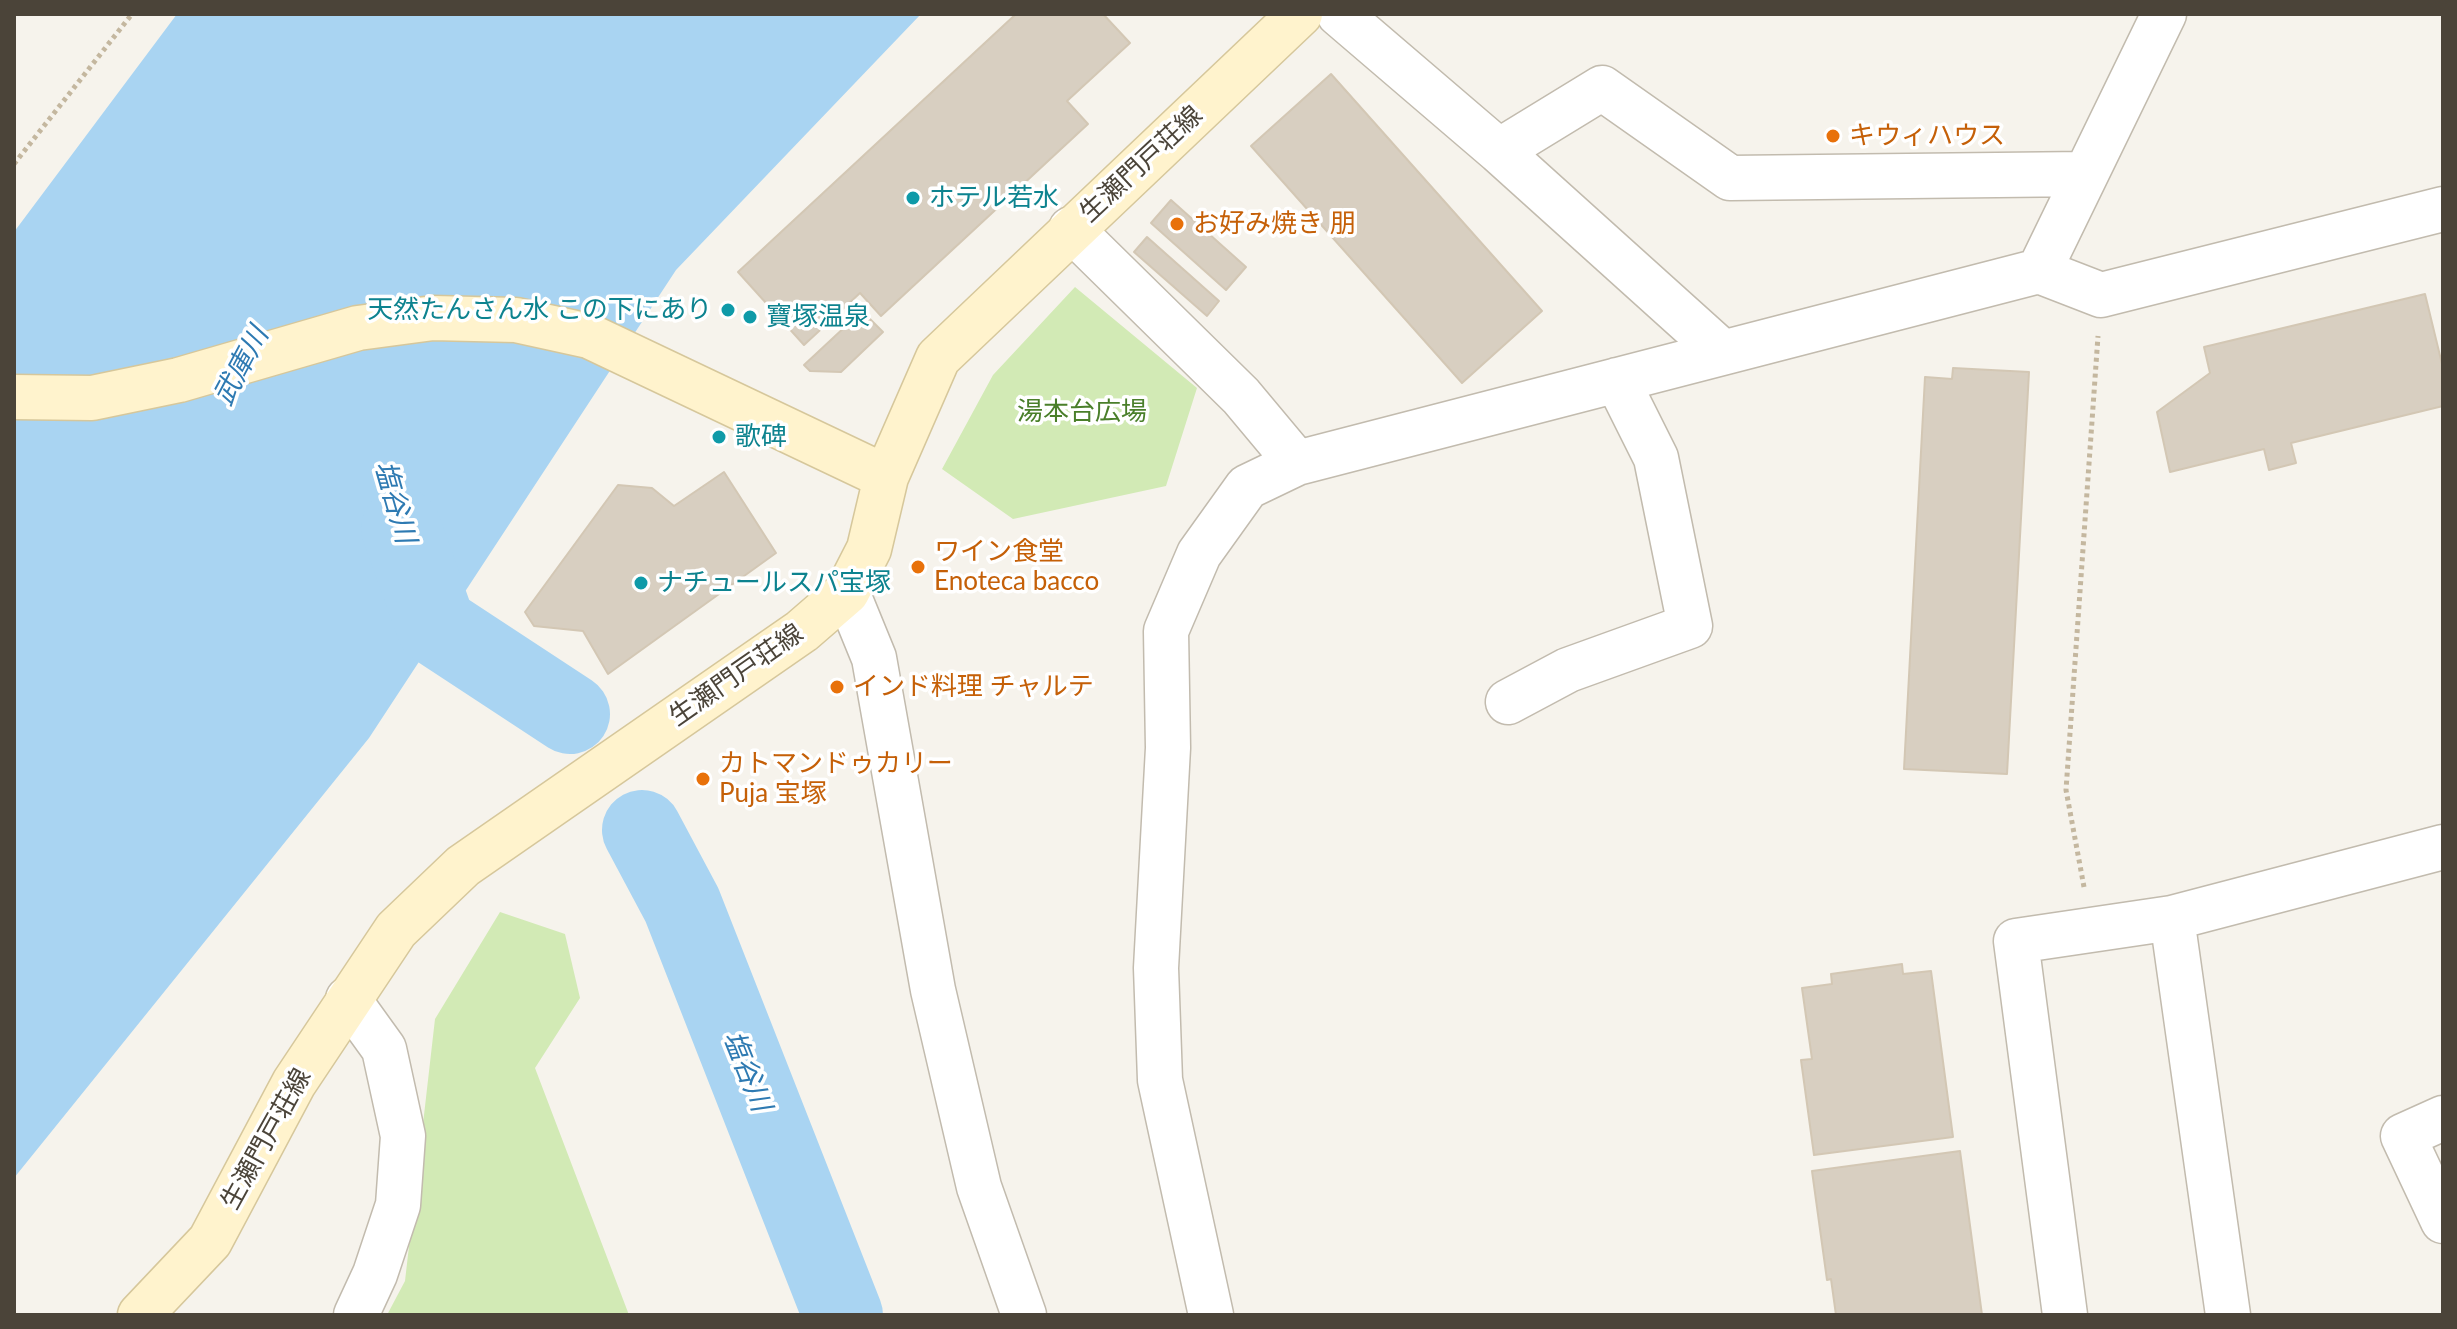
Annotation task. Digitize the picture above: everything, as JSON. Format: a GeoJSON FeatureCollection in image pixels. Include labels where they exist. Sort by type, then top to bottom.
{"type":"FeatureCollection","features":[{"type":"Feature","properties":{"kind":"main road","name":"生瀬門戸荘線"},"geometry":{"type":"LineString","coordinates":[[140,1315],[210,1241],[294,1083],[396,930],[463,866],[802,631],[847,592],[869,549],[886,477],[938,358],[1300,14]]}},
{"type":"Feature","properties":{"kind":"main road"},"geometry":{"type":"LineString","coordinates":[[14,397],[92,398],[179,380],[358,328],[433,318],[516,320],[589,336],[886,477]]}},
{"type":"Feature","properties":{"kind":"street"},"geometry":{"type":"LineString","coordinates":[[1339,14],[1499,151],[1722,352]]}},
{"type":"Feature","properties":{"kind":"street"},"geometry":{"type":"LineString","coordinates":[[2039,271],[2161,15]]}},
{"type":"Feature","properties":{"kind":"street"},"geometry":{"type":"LineString","coordinates":[[1499,151],[1602,88],[1730,178],[2086,174]]}},
{"type":"Feature","properties":{"kind":"street"},"geometry":{"type":"LineString","coordinates":[[1211,1315],[1160,1080],[1156,968],[1168,748],[1166,631],[1199,554],[1247,487],[1297,463],[2039,271],[2101,295],[2443,209]]}},
{"type":"Feature","properties":{"kind":"street"},"geometry":{"type":"LineString","coordinates":[[1071,229],[1241,396],[1297,463]]}},
{"type":"Feature","properties":{"kind":"street"},"geometry":{"type":"LineString","coordinates":[[1508,702],[1568,670],[1690,626],[1656,458],[1617,380]]}},
{"type":"Feature","properties":{"kind":"street"},"geometry":{"type":"LineString","coordinates":[[847,592],[874,658],[933,990],[979,1187],[1024,1315]]}},
{"type":"Feature","properties":{"kind":"street"},"geometry":{"type":"LineString","coordinates":[[2065,1315],[2016,941],[2172,918],[2443,847]]}},
{"type":"Feature","properties":{"kind":"street"},"geometry":{"type":"LineString","coordinates":[[2172,918],[2228,1315]]}},
{"type":"Feature","properties":{"kind":"street"},"geometry":{"type":"LineString","coordinates":[[348,999],[384,1049],[403,1136],[398,1205],[375,1274],[356,1315]]}},
{"type":"Feature","properties":{"kind":"street"},"geometry":{"type":"LineString","coordinates":[[2443,1118],[2403,1136],[2443,1221]]}},
{"type":"Feature","properties":{"kind":"path"},"geometry":{"type":"LineString","coordinates":[[14,164],[132,14]]}},
{"type":"Feature","properties":{"kind":"path"},"geometry":{"type":"LineString","coordinates":[[2092,929],[2066,790],[2101,295]]}},
{"type":"Feature","properties":{"kind":"green space","name":"湯本台広場"},"geometry":{"type":"Polygon","coordinates":[[[1075,287],[1197,388],[1166,486],[1013,519],[942,469],[993,375],[1075,287]]]}},
{"type":"Feature","properties":{"kind":"green space"},"geometry":{"type":"Polygon","coordinates":[[[500,912],[565,934],[580,998],[535,1068],[629,1315],[387,1315],[405,1281],[435,1019],[500,912]]]}},
{"type":"Feature","properties":{"kind":"water","name":"武庫川"},"geometry":{"type":"Polygon","coordinates":[[[177,14],[921,14],[676,270],[369,738],[14,1178],[14,232],[177,14]]]}},
{"type":"Feature","properties":{"kind":"building","name":"ホテル若水"},"geometry":{"type":"Polygon","coordinates":[[[1016,14],[1103,14],[1130,43],[1067,101],[1088,124],[881,316],[860,293],[804,345],[738,272],[1016,14]]]}},
{"type":"Feature","properties":{"kind":"building"},"geometry":{"type":"Polygon","coordinates":[[[1331,74],[1542,311],[1462,383],[1251,146],[1331,74]]]}},
{"type":"Feature","properties":{"kind":"building"},"geometry":{"type":"Polygon","coordinates":[[[1171,200],[1246,267],[1226,290],[1151,223],[1171,200]]]}},
{"type":"Feature","properties":{"kind":"building"},"geometry":{"type":"Polygon","coordinates":[[[1147,237],[1219,301],[1207,316],[1134,252],[1147,237]]]}},
{"type":"Feature","properties":{"kind":"building"},"geometry":{"type":"Polygon","coordinates":[[[2425,294],[2443,368],[2443,406],[2291,443],[2296,463],[2269,470],[2264,449],[2170,472],[2157,412],[2210,373],[2204,347],[2425,294]]]}},
{"type":"Feature","properties":{"kind":"building"},"geometry":{"type":"Polygon","coordinates":[[[862,311],[883,332],[841,372],[810,371],[804,365],[862,311]]]}},
{"type":"Feature","properties":{"kind":"building"},"geometry":{"type":"Polygon","coordinates":[[[1953,368],[2029,372],[2007,774],[1904,769],[1925,377],[1952,379],[1953,368]]]}},
{"type":"Feature","properties":{"kind":"building","name":"ナチュールスパ宝塚"},"geometry":{"type":"Polygon","coordinates":[[[724,472],[776,553],[608,674],[583,631],[534,626],[525,612],[618,485],[652,488],[674,506],[724,472]]]}},
{"type":"Feature","properties":{"kind":"building"},"geometry":{"type":"Polygon","coordinates":[[[1902,964],[1903,974],[1931,971],[1953,1137],[1814,1155],[1801,1060],[1812,1059],[1802,988],[1832,984],[1831,974],[1902,964]]]}},
{"type":"Feature","properties":{"kind":"building"},"geometry":{"type":"Polygon","coordinates":[[[1960,1151],[1982,1315],[1836,1315],[1831,1279],[1827,1280],[1812,1171],[1960,1151]]]}},
{"type":"Feature","properties":{"kind":"waterway","name":"塩谷川"},"geometry":{"type":"LineString","coordinates":[[401,528],[436,626],[570,714]]}},
{"type":"Feature","properties":{"kind":"waterway","name":"塩谷川"},"geometry":{"type":"LineString","coordinates":[[642,830],[682,905],[843,1315]]}},
{"type":"Feature","properties":{"kind":"place","name":"キウィハウス"},"geometry":{"type":"Point","coordinates":[1833,136]}},
{"type":"Feature","properties":{"kind":"place","name":"ホテル若水"},"geometry":{"type":"Point","coordinates":[913,198]}},
{"type":"Feature","properties":{"kind":"place","name":"お好み焼き 朋"},"geometry":{"type":"Point","coordinates":[1177,224]}},
{"type":"Feature","properties":{"kind":"place","name":"天然たんさん水 この下にあり"},"geometry":{"type":"Point","coordinates":[728,310]}},
{"type":"Feature","properties":{"kind":"place","name":"寶塚温泉"},"geometry":{"type":"Point","coordinates":[750,317]}},
{"type":"Feature","properties":{"kind":"place","name":"歌碑"},"geometry":{"type":"Point","coordinates":[719,437]}},
{"type":"Feature","properties":{"kind":"place","name":"ワイン食堂 Enoteca bacco"},"geometry":{"type":"Point","coordinates":[918,567]}},
{"type":"Feature","properties":{"kind":"place","name":"ナチュールスパ宝塚"},"geometry":{"type":"Point","coordinates":[641,583]}},
{"type":"Feature","properties":{"kind":"place","name":"インド料理 チャルテ"},"geometry":{"type":"Point","coordinates":[837,687]}},
{"type":"Feature","properties":{"kind":"place","name":"カトマンドゥカリー Puja 宝塚"},"geometry":{"type":"Point","coordinates":[703,779]}}]}
